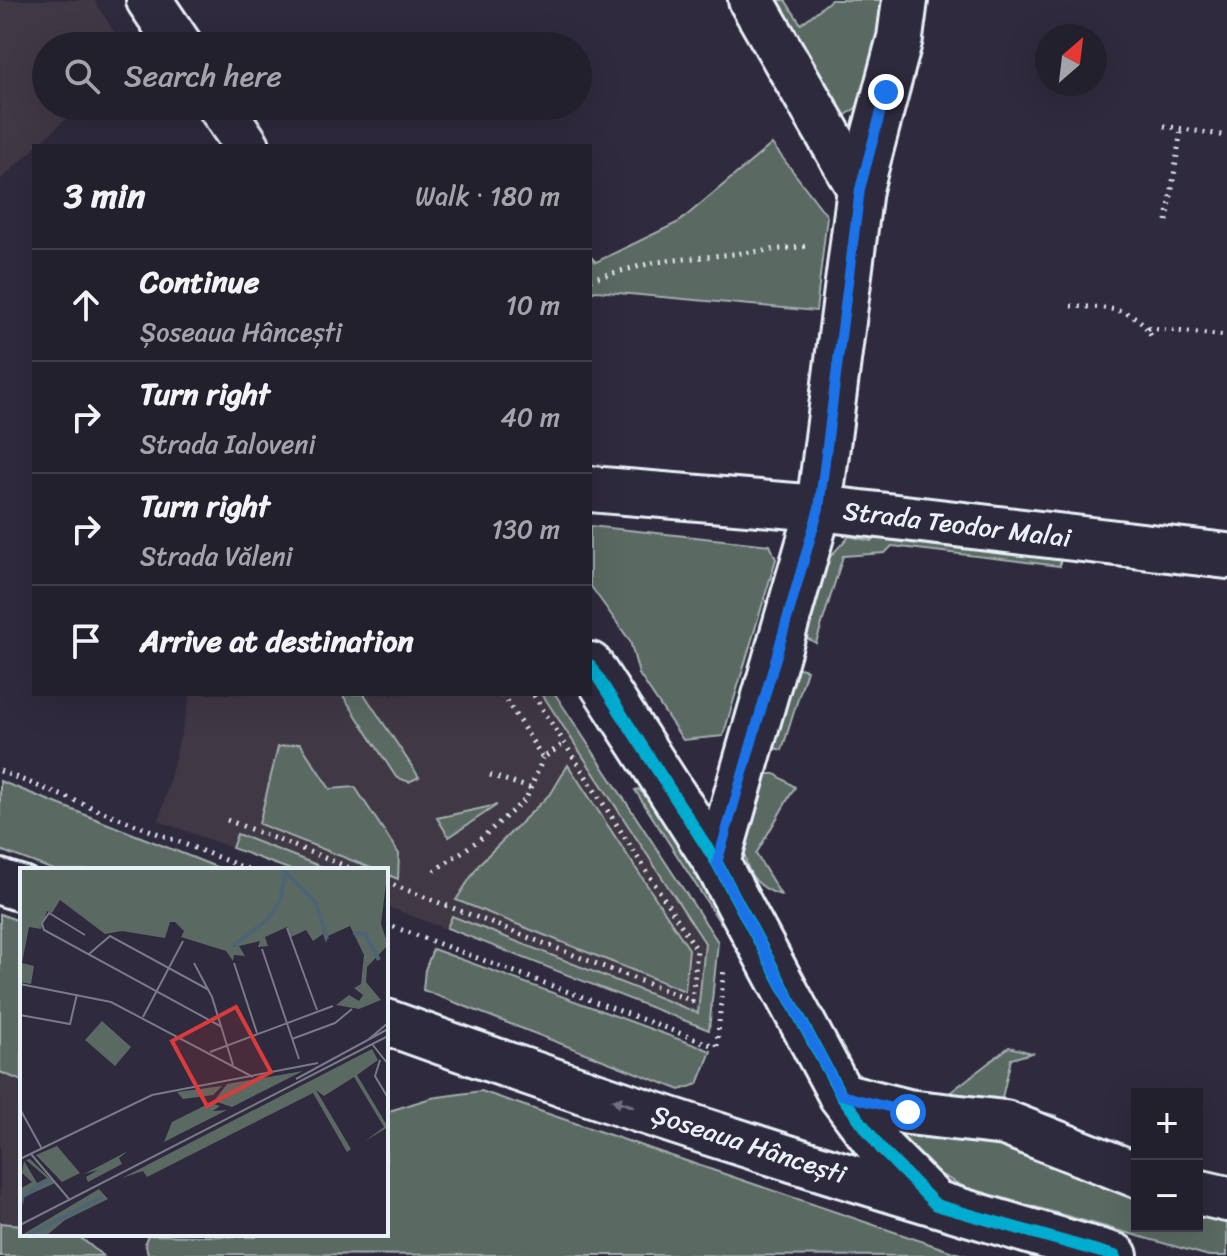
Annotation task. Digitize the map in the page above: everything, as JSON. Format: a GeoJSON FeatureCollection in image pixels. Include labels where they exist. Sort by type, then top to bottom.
{"type":"FeatureCollection","features":[{"type":"Feature","properties":{"kind":"street"},"geometry":{"type":"LineString","coordinates":[[149,0],[171,32]]}},
{"type":"Feature","properties":{"kind":"street"},"geometry":{"type":"LineString","coordinates":[[751,0],[860,189]]}},
{"type":"Feature","properties":{"kind":"street"},"geometry":{"type":"LineString","coordinates":[[717,863],[819,508],[860,189],[900,38],[905,0]]}},
{"type":"Feature","properties":{"kind":"street"},"geometry":{"type":"LineString","coordinates":[[229,120],[246,144]]}},
{"type":"Feature","properties":{"kind":"street","name":"Strada Teodor Malai"},"geometry":{"type":"LineString","coordinates":[[592,489],[819,508],[1227,556]]}},
{"type":"Feature","properties":{"kind":"street"},"geometry":{"type":"LineString","coordinates":[[592,668],[717,863],[841,1095],[882,1150],[936,1205]]}},
{"type":"Feature","properties":{"kind":"street"},"geometry":{"type":"LineString","coordinates":[[0,882],[20,888]]}},
{"type":"Feature","properties":{"kind":"street","name":"Șoseaua Hâncești"},"geometry":{"type":"LineString","coordinates":[[388,1023],[488,1059],[936,1205],[1115,1256]]}},
{"type":"Feature","properties":{"kind":"street"},"geometry":{"type":"LineString","coordinates":[[841,1095],[908,1112],[1005,1123],[1131,1173]]}},
{"type":"Feature","properties":{"kind":"street"},"geometry":{"type":"LineString","coordinates":[[1203,1193],[1227,1199]]}},
{"type":"Feature","properties":{"kind":"path"},"geometry":{"type":"LineString","coordinates":[[1164,126],[1227,136]]}},
{"type":"Feature","properties":{"kind":"path"},"geometry":{"type":"LineString","coordinates":[[1167,221],[1181,129]]}},
{"type":"Feature","properties":{"kind":"path"},"geometry":{"type":"LineString","coordinates":[[592,278],[656,262],[852,242]]}},
{"type":"Feature","properties":{"kind":"path"},"geometry":{"type":"LineString","coordinates":[[1071,306],[1122,312],[1137,317],[1148,328],[1152,339]]}},
{"type":"Feature","properties":{"kind":"path"},"geometry":{"type":"LineString","coordinates":[[1148,328],[1227,336]]}},
{"type":"Feature","properties":{"kind":"path"},"geometry":{"type":"LineString","coordinates":[[503,696],[543,758]]}},
{"type":"Feature","properties":{"kind":"path"},"geometry":{"type":"LineString","coordinates":[[388,883],[692,1001],[697,950],[534,696]]}},
{"type":"Feature","properties":{"kind":"path"},"geometry":{"type":"LineString","coordinates":[[434,871],[479,840],[526,799],[543,758],[565,743]]}},
{"type":"Feature","properties":{"kind":"path"},"geometry":{"type":"LineString","coordinates":[[0,771],[245,868]]}},
{"type":"Feature","properties":{"kind":"path"},"geometry":{"type":"LineString","coordinates":[[490,775],[530,788]]}},
{"type":"Feature","properties":{"kind":"path"},"geometry":{"type":"LineString","coordinates":[[227,820],[351,868]]}},
{"type":"Feature","properties":{"kind":"path"},"geometry":{"type":"LineString","coordinates":[[388,925],[714,1046]]}},
{"type":"Feature","properties":{"kind":"shaded area"},"geometry":{"type":"Polygon","coordinates":[[[0,0],[94,0],[114,32],[32,32],[32,120],[65,120],[39,144],[32,144],[32,151],[0,180],[0,0]]]}},
{"type":"Feature","properties":{"kind":"shaded area"},"geometry":{"type":"Polygon","coordinates":[[[190,696],[556,696],[718,942],[709,1030],[388,907],[388,868],[286,868],[159,821],[190,696]]]}},
{"type":"Feature","properties":{"kind":"shaded area"},"geometry":{"type":"Polygon","coordinates":[[[0,1072],[20,1080],[20,1225],[0,1223],[0,1072]]]}},
{"type":"Feature","properties":{"kind":"green space"},"geometry":{"type":"Polygon","coordinates":[[[765,0],[785,0],[801,24],[831,0],[891,0],[874,87],[857,107],[846,115],[836,113],[765,0]]]}},
{"type":"Feature","properties":{"kind":"green space"},"geometry":{"type":"Polygon","coordinates":[[[772,144],[827,216],[816,311],[592,292],[592,258],[596,262],[679,222],[772,144]]]}},
{"type":"Feature","properties":{"kind":"green space"},"geometry":{"type":"Polygon","coordinates":[[[592,526],[770,545],[776,559],[723,736],[683,740],[639,674],[630,641],[592,588],[592,526]]]}},
{"type":"Feature","properties":{"kind":"green space"},"geometry":{"type":"Polygon","coordinates":[[[872,533],[1060,555],[1060,566],[892,546],[885,553],[843,556],[816,643],[801,635],[826,561],[849,536],[871,541],[872,533]]]}},
{"type":"Feature","properties":{"kind":"green space"},"geometry":{"type":"Polygon","coordinates":[[[792,666],[807,670],[782,750],[767,746],[792,666]]]}},
{"type":"Feature","properties":{"kind":"green space"},"geometry":{"type":"Polygon","coordinates":[[[343,696],[365,696],[419,777],[409,782],[396,777],[343,696]]]}},
{"type":"Feature","properties":{"kind":"green space"},"geometry":{"type":"Polygon","coordinates":[[[543,696],[556,696],[718,942],[709,1030],[447,928],[452,916],[698,1013],[705,943],[543,696]]]}},
{"type":"Feature","properties":{"kind":"green space"},"geometry":{"type":"Polygon","coordinates":[[[300,743],[330,789],[355,787],[399,854],[398,879],[388,875],[388,868],[371,868],[259,824],[278,747],[300,743]]]}},
{"type":"Feature","properties":{"kind":"green space"},"geometry":{"type":"Polygon","coordinates":[[[568,765],[689,949],[685,991],[456,900],[480,863],[552,792],[568,765]]]}},
{"type":"Feature","properties":{"kind":"green space"},"geometry":{"type":"Polygon","coordinates":[[[763,774],[775,774],[795,787],[756,854],[781,895],[763,887],[751,875],[746,860],[747,826],[763,774]]]}},
{"type":"Feature","properties":{"kind":"green space"},"geometry":{"type":"Polygon","coordinates":[[[0,781],[219,868],[49,868],[0,850],[0,781]]]}},
{"type":"Feature","properties":{"kind":"green space"},"geometry":{"type":"Polygon","coordinates":[[[638,789],[673,818],[717,892],[721,924],[635,790],[638,789]]]}},
{"type":"Feature","properties":{"kind":"green space"},"geometry":{"type":"Polygon","coordinates":[[[497,805],[449,837],[437,818],[497,805]]]}},
{"type":"Feature","properties":{"kind":"green space"},"geometry":{"type":"Polygon","coordinates":[[[237,834],[325,868],[286,868],[232,848],[237,834]]]}},
{"type":"Feature","properties":{"kind":"green space"},"geometry":{"type":"Polygon","coordinates":[[[0,914],[20,921],[20,1080],[0,1072],[0,914]]]}},
{"type":"Feature","properties":{"kind":"green space"},"geometry":{"type":"Polygon","coordinates":[[[433,949],[711,1051],[698,1084],[680,1090],[423,990],[425,970],[433,949]]]}},
{"type":"Feature","properties":{"kind":"green space"},"geometry":{"type":"Polygon","coordinates":[[[1009,1047],[1032,1053],[1011,1059],[1001,1102],[1058,1116],[939,1101],[1009,1047]]]}},
{"type":"Feature","properties":{"kind":"green space"},"geometry":{"type":"Polygon","coordinates":[[[481,1091],[968,1256],[148,1254],[145,1242],[148,1236],[388,1236],[388,1111],[431,1098],[481,1091]]]}},
{"type":"Feature","properties":{"kind":"green space"},"geometry":{"type":"Polygon","coordinates":[[[877,1121],[1020,1138],[1131,1186],[1131,1232],[1203,1232],[1203,1206],[1227,1211],[1227,1256],[1209,1256],[964,1187],[917,1162],[877,1121]]]}},
{"type":"Feature","properties":{"kind":"green space"},"geometry":{"type":"Polygon","coordinates":[[[0,1223],[20,1225],[20,1236],[78,1236],[103,1256],[0,1256],[0,1223]]]}},
{"type":"Feature","properties":{"kind":"transit line"},"geometry":{"type":"LineString","coordinates":[[592,668],[717,863],[841,1095],[882,1150],[936,1205],[1115,1256]]}},
{"type":"Feature","properties":{"kind":"route"},"geometry":{"type":"LineString","coordinates":[[886,92],[860,189],[819,508],[717,863],[841,1095],[908,1112]]}}]}
